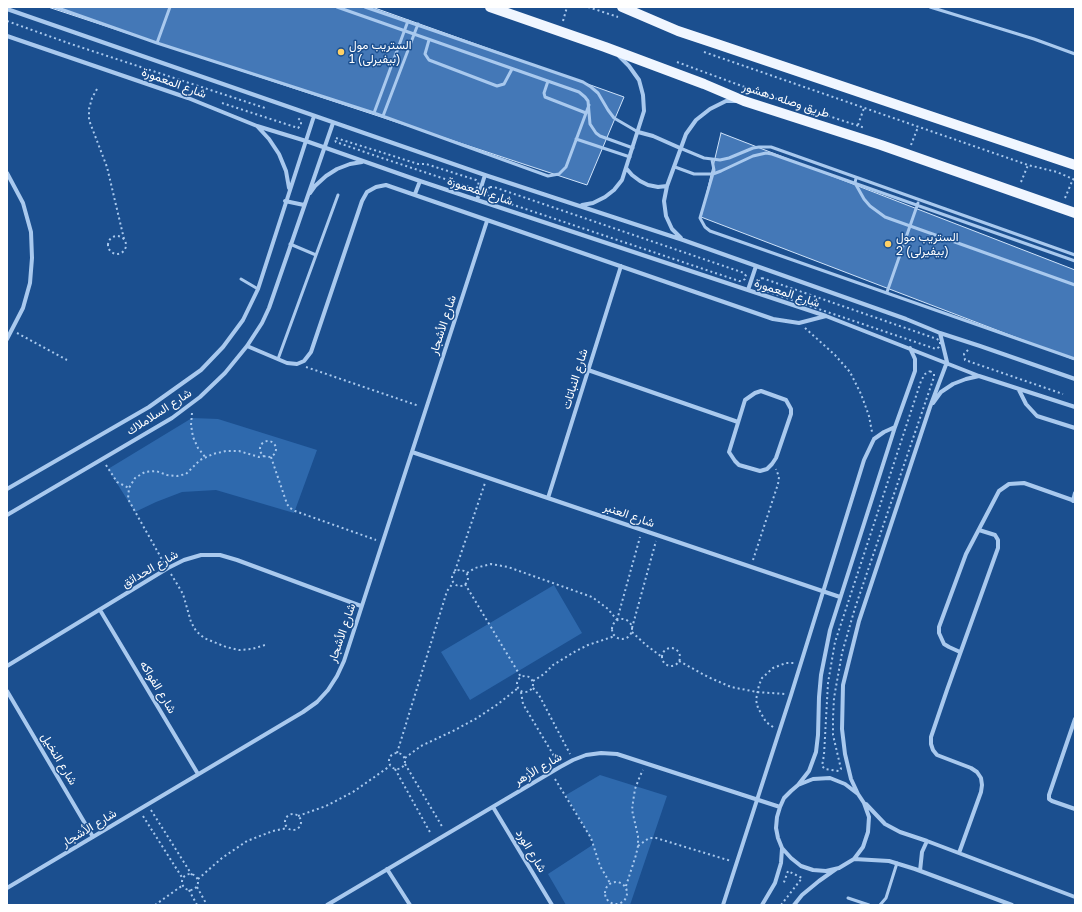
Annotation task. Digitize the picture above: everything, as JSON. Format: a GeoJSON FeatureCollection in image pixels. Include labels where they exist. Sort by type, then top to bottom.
{"type":"FeatureCollection","features":[{"type":"Feature","properties":{"kind":"main road","name":"طريق وصله دهشور"},"geometry":{"type":"LineString","coordinates":[[490,7],[605,47],[704,84],[744,101],[881,145],[1075,213]]}},
{"type":"Feature","properties":{"kind":"main road"},"geometry":{"type":"LineString","coordinates":[[622,7],[717,44],[1075,165]]}},
{"type":"Feature","properties":{"kind":"street","name":"شارع المعمورة"},"geometry":{"type":"LineString","coordinates":[[7,9],[485,175],[683,240],[906,319],[940,333],[1075,379]]}},
{"type":"Feature","properties":{"kind":"street","name":"شارع المعمورة"},"geometry":{"type":"LineString","coordinates":[[7,36],[188,98],[257,126],[306,140],[324,148],[420,181],[826,316],[947,362],[979,376],[1075,407]]}},
{"type":"Feature","properties":{"kind":"street"},"geometry":{"type":"LineString","coordinates":[[581,206],[599,200],[614,190],[622,180],[644,111],[643,95],[639,80],[629,66],[618,55],[605,47]]}},
{"type":"Feature","properties":{"kind":"street"},"geometry":{"type":"LineString","coordinates":[[683,240],[672,229],[666,216],[664,201],[667,186],[686,134],[696,120],[710,109],[726,101],[744,101]]}},
{"type":"Feature","properties":{"kind":"street","name":"شارع السلاملاك"},"geometry":{"type":"LineString","coordinates":[[7,489],[149,407],[201,370],[223,347],[243,320],[258,289],[285,201],[314,116]]}},
{"type":"Feature","properties":{"kind":"street","name":"شارع السلاملاك"},"geometry":{"type":"LineString","coordinates":[[7,515],[172,418],[196,401],[225,373],[247,346],[262,324],[269,308],[333,123]]}},
{"type":"Feature","properties":{"kind":"street"},"geometry":{"type":"LineString","coordinates":[[257,126],[269,139],[279,154],[286,171],[289,189]]}},
{"type":"Feature","properties":{"kind":"street"},"geometry":{"type":"LineString","coordinates":[[638,132],[653,136],[680,148]]}},
{"type":"Feature","properties":{"kind":"street"},"geometry":{"type":"LineString","coordinates":[[307,197],[315,186],[326,176],[350,164],[364,162]]}},
{"type":"Feature","properties":{"kind":"street"},"geometry":{"type":"LineString","coordinates":[[626,168],[640,181],[658,187],[667,186]]}},
{"type":"Feature","properties":{"kind":"street"},"geometry":{"type":"LineString","coordinates":[[7,173],[23,203],[31,232],[32,258],[28,289],[23,308],[7,339]]}},
{"type":"Feature","properties":{"kind":"street"},"geometry":{"type":"LineString","coordinates":[[477,200],[485,175]]}},
{"type":"Feature","properties":{"kind":"street"},"geometry":{"type":"LineString","coordinates":[[415,194],[420,181]]}},
{"type":"Feature","properties":{"kind":"street"},"geometry":{"type":"LineString","coordinates":[[247,346],[287,363],[297,364],[304,361],[311,352],[362,201],[367,192],[376,187],[386,186],[415,194],[487,221],[773,319],[799,323],[826,316]]}},
{"type":"Feature","properties":{"kind":"street"},"geometry":{"type":"LineString","coordinates":[[285,201],[304,205]]}},
{"type":"Feature","properties":{"kind":"street","name":"شارع الأشجار"},"geometry":{"type":"LineString","coordinates":[[7,888],[303,712],[317,702],[328,690],[337,676],[362,606],[487,221]]}},
{"type":"Feature","properties":{"kind":"street","name":"شارع النباتات"},"geometry":{"type":"LineString","coordinates":[[548,498],[620,266]]}},
{"type":"Feature","properties":{"kind":"street"},"geometry":{"type":"LineString","coordinates":[[748,290],[756,266]]}},
{"type":"Feature","properties":{"kind":"street"},"geometry":{"type":"LineString","coordinates":[[940,333],[947,362],[930,406],[859,621],[844,685],[842,729],[844,754],[851,779],[858,794],[864,803],[885,824],[900,832],[1075,897]]}},
{"type":"Feature","properties":{"kind":"street"},"geometry":{"type":"LineString","coordinates":[[839,868],[826,871],[813,870],[801,866],[791,858],[782,848],[778,838],[776,828],[777,817],[784,798],[798,785],[808,770],[816,752],[821,674],[830,630],[895,427],[915,371],[915,359],[910,348]]}},
{"type":"Feature","properties":{"kind":"street"},"geometry":{"type":"LineString","coordinates":[[588,370],[738,422]]}},
{"type":"Feature","properties":{"kind":"street"},"geometry":{"type":"LineString","coordinates":[[930,406],[941,392],[953,384],[979,376]]}},
{"type":"Feature","properties":{"kind":"street"},"geometry":{"type":"LineString","coordinates":[[1019,390],[1026,404],[1037,416],[1075,428]]}},
{"type":"Feature","properties":{"kind":"street"},"geometry":{"type":"LineString","coordinates":[[761,391],[786,400],[791,409],[791,414],[776,458],[767,469],[760,471],[739,464],[729,452],[738,422],[745,400],[755,393],[761,391]]}},
{"type":"Feature","properties":{"kind":"street"},"geometry":{"type":"LineString","coordinates":[[723,905],[758,800],[864,460],[874,439],[895,427]]}},
{"type":"Feature","properties":{"kind":"street","name":"شارع العنبر"},"geometry":{"type":"LineString","coordinates":[[412,452],[840,597]]}},
{"type":"Feature","properties":{"kind":"street"},"geometry":{"type":"LineString","coordinates":[[960,652],[944,644],[939,633],[939,627],[966,554],[999,491],[1010,484],[1024,483],[1074,501],[1075,493]]}},
{"type":"Feature","properties":{"kind":"street"},"geometry":{"type":"LineString","coordinates":[[959,853],[981,792],[981,778],[977,772],[971,768],[937,755],[931,744],[931,737],[999,544],[995,535],[979,530]]}},
{"type":"Feature","properties":{"kind":"street","name":"شارع الحدائق"},"geometry":{"type":"LineString","coordinates":[[7,666],[168,568],[184,560],[201,556],[220,555],[237,560],[362,606]]}},
{"type":"Feature","properties":{"kind":"street","name":"شارع الفواكه"},"geometry":{"type":"LineString","coordinates":[[100,610],[198,774]]}},
{"type":"Feature","properties":{"kind":"street","name":"شارع النخيل"},"geometry":{"type":"LineString","coordinates":[[7,691],[93,837]]}},
{"type":"Feature","properties":{"kind":"street"},"geometry":{"type":"LineString","coordinates":[[1075,719],[1048,795],[1049,799],[1052,801],[1075,809]]}},
{"type":"Feature","properties":{"kind":"street","name":"شارع الأزهر"},"geometry":{"type":"LineString","coordinates":[[327,905],[560,766],[586,755],[602,753],[617,754],[780,807]]}},
{"type":"Feature","properties":{"kind":"street"},"geometry":{"type":"LineString","coordinates":[[798,785],[813,779],[830,778],[845,784],[858,794]]}},
{"type":"Feature","properties":{"kind":"street"},"geometry":{"type":"LineString","coordinates":[[794,905],[802,895],[819,881],[854,859],[863,847],[868,832],[869,817],[864,803]]}},
{"type":"Feature","properties":{"kind":"street","name":"شارع الورد"},"geometry":{"type":"LineString","coordinates":[[493,806],[552,905]]}},
{"type":"Feature","properties":{"kind":"street"},"geometry":{"type":"LineString","coordinates":[[920,871],[921,858],[927,841]]}},
{"type":"Feature","properties":{"kind":"street"},"geometry":{"type":"LineString","coordinates":[[762,905],[775,883],[781,864],[782,848]]}},
{"type":"Feature","properties":{"kind":"street"},"geometry":{"type":"LineString","coordinates":[[854,859],[889,861],[897,863],[1012,905]]}},
{"type":"Feature","properties":{"kind":"street"},"geometry":{"type":"LineString","coordinates":[[388,869],[410,905]]}},
{"type":"Feature","properties":{"kind":"lane"},"geometry":{"type":"LineString","coordinates":[[55,7],[157,43],[383,116],[548,176],[559,174],[566,167],[589,105]]}},
{"type":"Feature","properties":{"kind":"lane"},"geometry":{"type":"LineString","coordinates":[[157,43],[170,7]]}},
{"type":"Feature","properties":{"kind":"lane"},"geometry":{"type":"LineString","coordinates":[[337,7],[579,92],[585,97],[589,105],[590,124],[596,133],[600,136],[633,148]]}},
{"type":"Feature","properties":{"kind":"lane"},"geometry":{"type":"LineString","coordinates":[[365,7],[583,82],[598,94],[614,118],[638,132]]}},
{"type":"Feature","properties":{"kind":"lane"},"geometry":{"type":"LineString","coordinates":[[930,7],[1034,39],[1075,54]]}},
{"type":"Feature","properties":{"kind":"lane"},"geometry":{"type":"LineString","coordinates":[[374,113],[408,22]]}},
{"type":"Feature","properties":{"kind":"lane"},"geometry":{"type":"LineString","coordinates":[[383,116],[418,24]]}},
{"type":"Feature","properties":{"kind":"lane"},"geometry":{"type":"LineString","coordinates":[[429,40],[425,54],[429,60],[497,86],[504,84],[512,69]]}},
{"type":"Feature","properties":{"kind":"lane"},"geometry":{"type":"LineString","coordinates":[[548,81],[544,93],[545,97],[586,113]]}},
{"type":"Feature","properties":{"kind":"lane"},"geometry":{"type":"LineString","coordinates":[[576,139],[630,157]]}},
{"type":"Feature","properties":{"kind":"lane"},"geometry":{"type":"LineString","coordinates":[[680,148],[696,156],[712,160],[729,158],[753,148],[765,147],[776,149],[1075,255]]}},
{"type":"Feature","properties":{"kind":"lane"},"geometry":{"type":"LineString","coordinates":[[675,167],[694,174],[713,174],[753,156],[766,153],[1075,261]]}},
{"type":"Feature","properties":{"kind":"lane"},"geometry":{"type":"LineString","coordinates":[[712,160],[714,166],[713,174],[700,218],[705,227],[710,231],[888,292],[1075,359]]}},
{"type":"Feature","properties":{"kind":"lane"},"geometry":{"type":"LineString","coordinates":[[856,178],[855,183],[870,206],[889,219],[1075,285]]}},
{"type":"Feature","properties":{"kind":"lane"},"geometry":{"type":"LineString","coordinates":[[278,360],[338,195]]}},
{"type":"Feature","properties":{"kind":"lane"},"geometry":{"type":"LineString","coordinates":[[888,292],[920,200]]}},
{"type":"Feature","properties":{"kind":"lane"},"geometry":{"type":"LineString","coordinates":[[290,244],[316,255]]}},
{"type":"Feature","properties":{"kind":"lane"},"geometry":{"type":"LineString","coordinates":[[241,278],[258,289]]}},
{"type":"Feature","properties":{"kind":"lane"},"geometry":{"type":"LineString","coordinates":[[880,905],[886,898],[897,863]]}},
{"type":"Feature","properties":{"kind":"lane"},"geometry":{"type":"LineString","coordinates":[[848,898],[869,905]]}},
{"type":"Feature","properties":{"kind":"path"},"geometry":{"type":"LineString","coordinates":[[563,21],[567,7]]}},
{"type":"Feature","properties":{"kind":"path"},"geometry":{"type":"LineString","coordinates":[[588,7],[622,19]]}},
{"type":"Feature","properties":{"kind":"path"},"geometry":{"type":"LineString","coordinates":[[7,20],[71,44],[268,108]]}},
{"type":"Feature","properties":{"kind":"path"},"geometry":{"type":"LineString","coordinates":[[699,50],[1028,165],[1057,172],[1074,180],[1065,198],[1070,200]]}},
{"type":"Feature","properties":{"kind":"path"},"geometry":{"type":"LineString","coordinates":[[671,60],[777,99],[871,130]]}},
{"type":"Feature","properties":{"kind":"path"},"geometry":{"type":"LineString","coordinates":[[97,89],[92,98],[89,109],[89,120],[107,167],[126,244],[122,253],[117,254],[109,249],[108,244],[110,239],[115,236],[124,239]]}},
{"type":"Feature","properties":{"kind":"path"},"geometry":{"type":"LineString","coordinates":[[219,102],[298,128],[301,125],[301,121],[298,118]]}},
{"type":"Feature","properties":{"kind":"path"},"geometry":{"type":"LineString","coordinates":[[858,125],[864,108]]}},
{"type":"Feature","properties":{"kind":"path"},"geometry":{"type":"LineString","coordinates":[[904,143],[911,145],[918,127]]}},
{"type":"Feature","properties":{"kind":"path"},"geometry":{"type":"LineString","coordinates":[[336,138],[418,164],[426,164],[469,178],[478,182],[479,186],[475,189],[379,157],[336,142],[336,138]]}},
{"type":"Feature","properties":{"kind":"path"},"geometry":{"type":"LineString","coordinates":[[1027,184],[1021,182],[1028,165]]}},
{"type":"Feature","properties":{"kind":"path"},"geometry":{"type":"LineString","coordinates":[[490,187],[494,187],[744,273],[746,276],[745,279],[739,281],[490,197],[487,194],[488,190],[490,187]]}},
{"type":"Feature","properties":{"kind":"path"},"geometry":{"type":"LineString","coordinates":[[762,278],[940,341],[939,347],[936,349],[933,348],[760,289],[756,287],[756,283],[762,278]]}},
{"type":"Feature","properties":{"kind":"path"},"geometry":{"type":"LineString","coordinates":[[799,323],[835,355],[850,372],[861,394],[869,416],[874,439]]}},
{"type":"Feature","properties":{"kind":"path"},"geometry":{"type":"LineString","coordinates":[[12,331],[67,360]]}},
{"type":"Feature","properties":{"kind":"path"},"geometry":{"type":"LineString","coordinates":[[973,351],[968,350],[964,354],[965,360],[1068,396]]}},
{"type":"Feature","properties":{"kind":"path"},"geometry":{"type":"LineString","coordinates":[[297,364],[426,408]]}},
{"type":"Feature","properties":{"kind":"path"},"geometry":{"type":"LineString","coordinates":[[196,401],[192,413],[191,425],[196,442],[206,458]]}},
{"type":"Feature","properties":{"kind":"path"},"geometry":{"type":"LineString","coordinates":[[264,456],[261,453],[260,446],[262,443],[269,441],[275,445],[276,448],[276,452],[271,457]]}},
{"type":"Feature","properties":{"kind":"path"},"geometry":{"type":"LineString","coordinates":[[265,645],[252,649],[239,650],[226,647],[204,638],[196,631],[191,622],[183,594],[131,507],[128,499],[129,488],[135,478],[145,472],[156,471],[167,475],[177,476],[186,474],[200,460],[213,454],[226,451],[239,451],[258,457],[271,457]]}},
{"type":"Feature","properties":{"kind":"path"},"geometry":{"type":"LineString","coordinates":[[271,457],[287,504],[290,508],[382,542]]}},
{"type":"Feature","properties":{"kind":"path"},"geometry":{"type":"LineString","coordinates":[[103,459],[117,482],[129,488]]}},
{"type":"Feature","properties":{"kind":"path"},"geometry":{"type":"LineString","coordinates":[[751,567],[778,484],[779,477],[772,464]]}},
{"type":"Feature","properties":{"kind":"path"},"geometry":{"type":"LineString","coordinates":[[397,753],[447,591],[453,583],[452,578],[487,478]]}},
{"type":"Feature","properties":{"kind":"path"},"geometry":{"type":"LineString","coordinates":[[642,530],[616,620],[612,627],[612,632],[618,638],[624,638],[630,635],[632,630],[657,535]]}},
{"type":"Feature","properties":{"kind":"path"},"geometry":{"type":"LineString","coordinates":[[467,573],[474,568],[491,564],[508,567],[592,597],[603,605],[616,620]]}},
{"type":"Feature","properties":{"kind":"path"},"geometry":{"type":"LineString","coordinates":[[455,571],[462,570],[467,573]]}},
{"type":"Feature","properties":{"kind":"path"},"geometry":{"type":"LineString","coordinates":[[453,583],[459,586],[465,584],[468,579],[467,573]]}},
{"type":"Feature","properties":{"kind":"path"},"geometry":{"type":"LineString","coordinates":[[465,584],[521,677]]}},
{"type":"Feature","properties":{"kind":"path"},"geometry":{"type":"LineString","coordinates":[[616,620],[625,619],[628,621],[632,630],[646,645],[662,657],[666,665],[674,666],[679,661],[679,655],[676,650],[673,649],[664,651],[662,657]]}},
{"type":"Feature","properties":{"kind":"path"},"geometry":{"type":"LineString","coordinates":[[533,681],[569,654],[588,645],[615,636]]}},
{"type":"Feature","properties":{"kind":"path"},"geometry":{"type":"LineString","coordinates":[[679,661],[719,683],[738,689],[791,695]]}},
{"type":"Feature","properties":{"kind":"path"},"geometry":{"type":"LineString","coordinates":[[780,730],[766,722],[761,715],[757,704],[757,692],[762,678],[773,668],[786,663],[801,664]]}},
{"type":"Feature","properties":{"kind":"path"},"geometry":{"type":"LineString","coordinates":[[560,766],[521,700],[521,692],[518,688],[517,682],[521,677],[530,677],[533,681],[533,688],[540,695],[573,760]]}},
{"type":"Feature","properties":{"kind":"path"},"geometry":{"type":"LineString","coordinates":[[405,758],[420,746],[477,718],[518,688]]}},
{"type":"Feature","properties":{"kind":"path"},"geometry":{"type":"LineString","coordinates":[[521,692],[528,692],[533,688]]}},
{"type":"Feature","properties":{"kind":"path"},"geometry":{"type":"LineString","coordinates":[[390,766],[389,759],[393,753],[401,754],[405,758],[405,764],[447,834]]}},
{"type":"Feature","properties":{"kind":"path"},"geometry":{"type":"LineString","coordinates":[[395,769],[402,768],[405,764]]}},
{"type":"Feature","properties":{"kind":"path"},"geometry":{"type":"LineString","coordinates":[[626,886],[618,881],[610,883],[605,890],[605,894],[609,901],[616,905],[624,901],[628,894],[626,886],[638,846],[638,836],[632,810],[634,788],[648,764]]}},
{"type":"Feature","properties":{"kind":"path"},"geometry":{"type":"LineString","coordinates":[[390,766],[395,769],[435,841]]}},
{"type":"Feature","properties":{"kind":"path"},"geometry":{"type":"LineString","coordinates":[[287,828],[284,822],[286,816],[292,814],[298,816],[326,806],[353,792],[390,766]]}},
{"type":"Feature","properties":{"kind":"path"},"geometry":{"type":"LineString","coordinates":[[551,772],[591,838],[600,866],[610,883]]}},
{"type":"Feature","properties":{"kind":"path"},"geometry":{"type":"LineString","coordinates":[[148,804],[192,875],[196,876],[198,879]]}},
{"type":"Feature","properties":{"kind":"path"},"geometry":{"type":"LineString","coordinates":[[139,810],[184,879]]}},
{"type":"Feature","properties":{"kind":"path"},"geometry":{"type":"LineString","coordinates":[[207,905],[197,886],[198,879],[222,858],[247,841],[273,830],[287,828],[293,830],[299,827],[301,821],[298,816]]}},
{"type":"Feature","properties":{"kind":"path"},"geometry":{"type":"LineString","coordinates":[[638,846],[649,838],[656,838],[737,862]]}},
{"type":"Feature","properties":{"kind":"path"},"geometry":{"type":"LineString","coordinates":[[780,905],[802,878],[788,871],[782,887]]}},
{"type":"Feature","properties":{"kind":"path"},"geometry":{"type":"LineString","coordinates":[[155,905],[183,885],[184,879],[188,875],[192,875]]}},
{"type":"Feature","properties":{"kind":"path"},"geometry":{"type":"LineString","coordinates":[[183,885],[189,890],[197,905]]}},
{"type":"Feature","properties":{"kind":"path"},"geometry":{"type":"LineString","coordinates":[[189,890],[194,889],[197,886]]}},
{"type":"Feature","properties":{"kind":"shaded area"},"geometry":{"type":"Polygon","coordinates":[[[192,418],[218,419],[317,450],[294,513],[216,490],[182,492],[135,512],[108,469],[192,418]]]}},
{"type":"Feature","properties":{"kind":"shaded area"},"geometry":{"type":"Polygon","coordinates":[[[554,585],[582,633],[470,700],[441,652],[554,585]]]}},
{"type":"Feature","properties":{"kind":"shaded area"},"geometry":{"type":"Polygon","coordinates":[[[600,775],[667,796],[630,905],[566,905],[548,874],[594,844],[566,795],[600,775]]]}},
{"type":"Feature","properties":{"kind":"building","name":"الستريب مول 1 (بيفيرلى)"},"geometry":{"type":"Polygon","coordinates":[[[48,7],[372,7],[624,97],[587,185],[48,7]]]}},
{"type":"Feature","properties":{"kind":"building","name":"الستريب مول 2 (بيفيرلى)"},"geometry":{"type":"Polygon","coordinates":[[[721,133],[1075,270],[1075,360],[701,217],[721,133]]]}},
{"type":"Feature","properties":{"kind":"place","name":"الستريب مول 1 (بيفيرلى)"},"geometry":{"type":"Point","coordinates":[341,52]}},
{"type":"Feature","properties":{"kind":"place","name":"الستريب مول 2 (بيفيرلى)"},"geometry":{"type":"Point","coordinates":[888,244]}}]}
